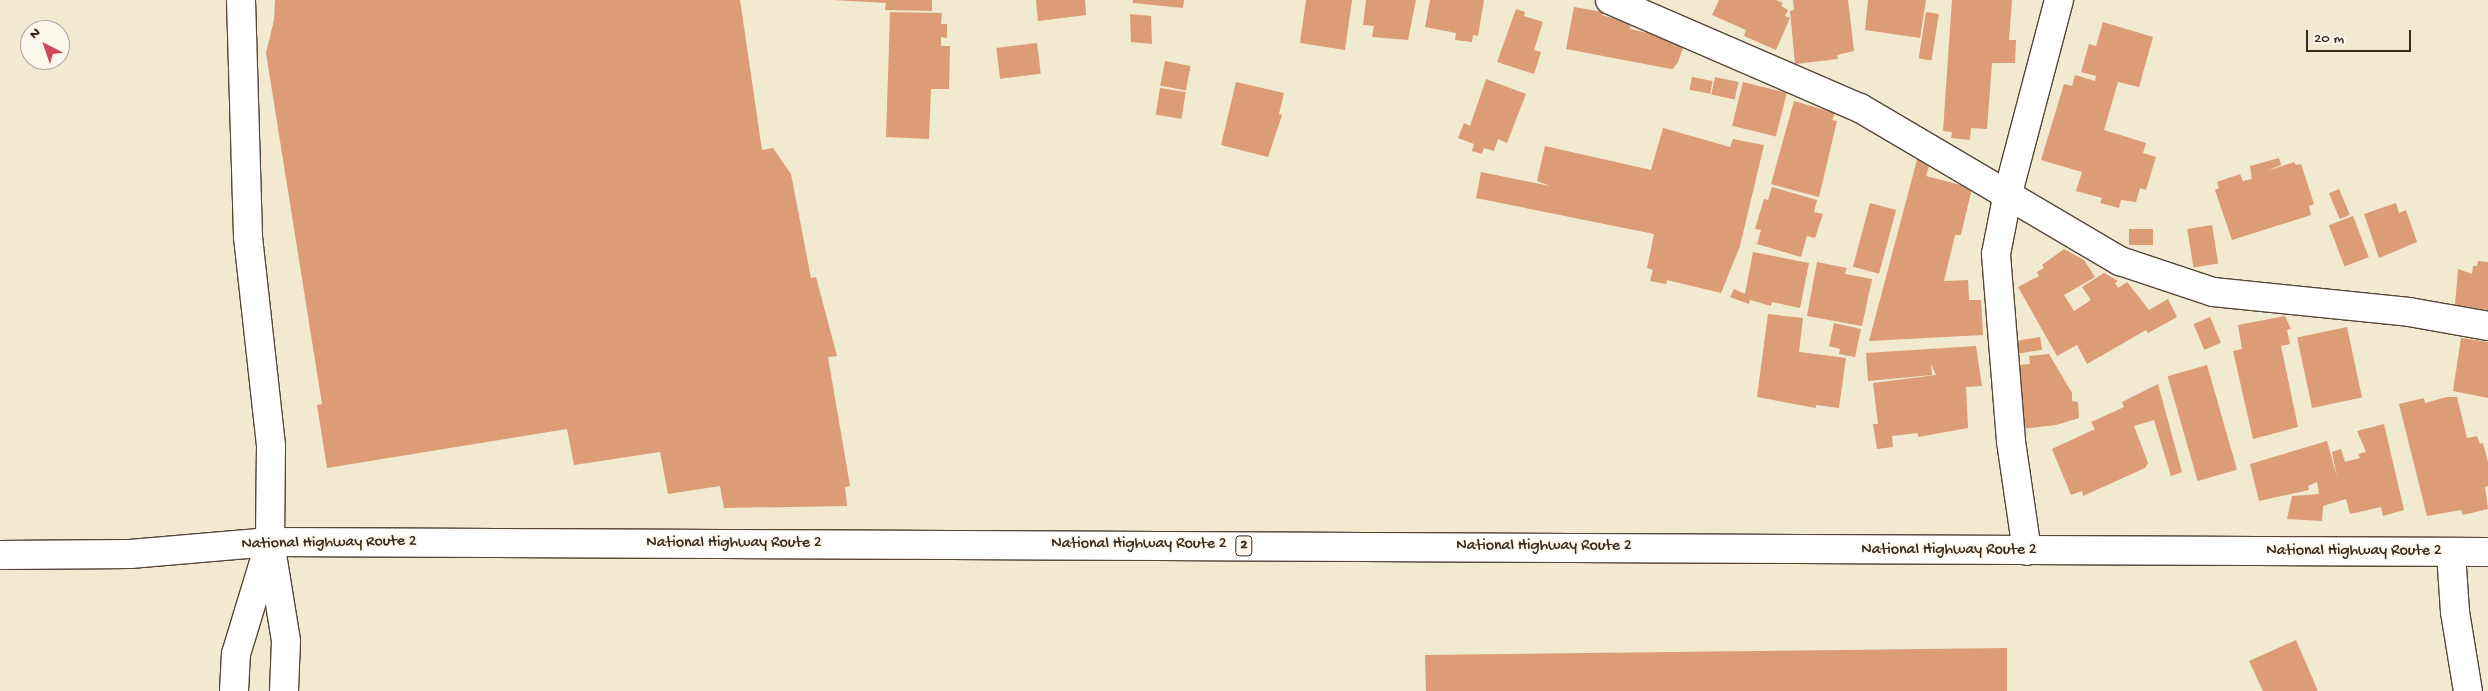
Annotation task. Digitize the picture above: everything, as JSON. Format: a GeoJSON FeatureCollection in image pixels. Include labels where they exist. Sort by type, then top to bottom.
{"type":"FeatureCollection","features":[{"type":"Feature","properties":{"kind":"main road"},"geometry":{"type":"LineString","coordinates":[[241,0],[248,237],[271,446],[270,542],[286,641],[284,691]]}},
{"type":"Feature","properties":{"kind":"main road"},"geometry":{"type":"LineString","coordinates":[[1610,0],[1860,108],[2008,193],[2120,261],[2213,292],[2409,312],[2488,326]]}},
{"type":"Feature","properties":{"kind":"main road"},"geometry":{"type":"LineString","coordinates":[[2027,552],[2011,441],[1996,254],[2008,193],[2059,0]]}},
{"type":"Feature","properties":{"kind":"main road"},"geometry":{"type":"LineString","coordinates":[[234,691],[236,654],[270,542]]}},
{"type":"Feature","properties":{"kind":"main road","name":"National Highway Route 2"},"geometry":{"type":"LineString","coordinates":[[0,555],[130,554],[270,542],[2027,552],[2488,552]]}},
{"type":"Feature","properties":{"kind":"main road"},"geometry":{"type":"LineString","coordinates":[[2451,552],[2456,612],[2468,691]]}},
{"type":"Feature","properties":{"kind":"building"},"geometry":{"type":"Polygon","coordinates":[[[275,0],[740,0],[762,150],[773,148],[791,174],[811,278],[816,277],[837,356],[828,357],[850,486],[845,487],[847,506],[724,508],[720,486],[668,494],[660,452],[574,465],[567,429],[327,468],[317,405],[322,404],[266,53],[274,20],[275,0]]]}},
{"type":"Feature","properties":{"kind":"building"},"geometry":{"type":"Polygon","coordinates":[[[833,0],[932,0],[932,11],[885,10],[886,3],[833,0]]]}},
{"type":"Feature","properties":{"kind":"building"},"geometry":{"type":"Polygon","coordinates":[[[1036,0],[1085,0],[1086,15],[1038,21],[1036,0]]]}},
{"type":"Feature","properties":{"kind":"building"},"geometry":{"type":"Polygon","coordinates":[[[1133,0],[1184,0],[1183,8],[1133,3],[1133,0]]]}},
{"type":"Feature","properties":{"kind":"building"},"geometry":{"type":"Polygon","coordinates":[[[1306,0],[1352,0],[1345,50],[1300,43],[1306,0]]]}},
{"type":"Feature","properties":{"kind":"building"},"geometry":{"type":"Polygon","coordinates":[[[1366,0],[1416,0],[1408,40],[1372,37],[1374,26],[1363,25],[1366,0]]]}},
{"type":"Feature","properties":{"kind":"building"},"geometry":{"type":"Polygon","coordinates":[[[1430,0],[1484,0],[1478,36],[1473,35],[1472,42],[1455,40],[1456,33],[1425,27],[1430,0]]]}},
{"type":"Feature","properties":{"kind":"building"},"geometry":{"type":"Polygon","coordinates":[[[1719,0],[1776,0],[1783,3],[1781,6],[1788,10],[1785,16],[1790,18],[1776,50],[1744,36],[1746,30],[1712,15],[1719,0]]]}},
{"type":"Feature","properties":{"kind":"building"},"geometry":{"type":"Polygon","coordinates":[[[1793,0],[1848,0],[1854,51],[1837,55],[1838,59],[1795,64],[1790,11],[1794,10],[1793,0]]]}},
{"type":"Feature","properties":{"kind":"building"},"geometry":{"type":"Polygon","coordinates":[[[1868,0],[1926,0],[1920,38],[1865,30],[1868,0]]]}},
{"type":"Feature","properties":{"kind":"building"},"geometry":{"type":"Polygon","coordinates":[[[1952,0],[2012,0],[2009,40],[2016,40],[2015,63],[1992,63],[1987,129],[1971,128],[1970,140],[1951,138],[1952,132],[1943,131],[1952,0]]]}},
{"type":"Feature","properties":{"kind":"building"},"geometry":{"type":"Polygon","coordinates":[[[1574,7],[1603,12],[1602,15],[1630,23],[1630,29],[1671,38],[1684,45],[1678,62],[1673,69],[1566,49],[1574,7]]]}},
{"type":"Feature","properties":{"kind":"building"},"geometry":{"type":"Polygon","coordinates":[[[1516,9],[1525,12],[1524,16],[1543,22],[1534,50],[1541,52],[1534,74],[1497,62],[1516,9]]]}},
{"type":"Feature","properties":{"kind":"building"},"geometry":{"type":"Polygon","coordinates":[[[890,12],[942,13],[941,24],[947,24],[947,38],[941,37],[941,46],[950,46],[949,89],[931,89],[929,139],[886,137],[890,12]]]}},
{"type":"Feature","properties":{"kind":"building"},"geometry":{"type":"Polygon","coordinates":[[[1926,12],[1939,14],[1931,60],[1919,58],[1926,12]]]}},
{"type":"Feature","properties":{"kind":"building"},"geometry":{"type":"Polygon","coordinates":[[[1130,14],[1151,16],[1152,44],[1131,42],[1130,14]]]}},
{"type":"Feature","properties":{"kind":"building"},"geometry":{"type":"Polygon","coordinates":[[[2103,22],[2153,37],[2139,87],[2118,82],[2104,130],[2146,143],[2143,153],[2156,157],[2146,190],[2140,188],[2136,202],[2121,200],[2119,208],[2100,203],[2102,198],[2076,191],[2082,172],[2041,160],[2064,84],[2072,86],[2075,75],[2095,81],[2096,76],[2081,72],[2089,44],[2096,46],[2103,22]]]}},
{"type":"Feature","properties":{"kind":"building"},"geometry":{"type":"Polygon","coordinates":[[[1037,43],[1041,74],[1000,79],[996,48],[1037,43]]]}},
{"type":"Feature","properties":{"kind":"building"},"geometry":{"type":"Polygon","coordinates":[[[1165,61],[1191,66],[1186,91],[1160,86],[1165,61]]]}},
{"type":"Feature","properties":{"kind":"building"},"geometry":{"type":"Polygon","coordinates":[[[1692,77],[1713,81],[1710,94],[1690,90],[1692,77]]]}},
{"type":"Feature","properties":{"kind":"building"},"geometry":{"type":"Polygon","coordinates":[[[1715,77],[1738,82],[1735,100],[1711,95],[1715,77]]]}},
{"type":"Feature","properties":{"kind":"building"},"geometry":{"type":"Polygon","coordinates":[[[1486,79],[1526,94],[1507,143],[1498,139],[1494,151],[1484,148],[1482,154],[1472,151],[1474,144],[1458,138],[1464,123],[1470,126],[1486,79]]]}},
{"type":"Feature","properties":{"kind":"building"},"geometry":{"type":"Polygon","coordinates":[[[1236,82],[1284,93],[1279,114],[1282,115],[1268,157],[1221,145],[1236,82]]]}},
{"type":"Feature","properties":{"kind":"building"},"geometry":{"type":"Polygon","coordinates":[[[1743,82],[1787,93],[1776,137],[1732,126],[1743,82]]]}},
{"type":"Feature","properties":{"kind":"building"},"geometry":{"type":"Polygon","coordinates":[[[1160,88],[1186,92],[1181,119],[1156,115],[1160,88]]]}},
{"type":"Feature","properties":{"kind":"building"},"geometry":{"type":"Polygon","coordinates":[[[1794,101],[1835,113],[1832,120],[1837,121],[1819,197],[1771,184],[1794,101]]]}},
{"type":"Feature","properties":{"kind":"building"},"geometry":{"type":"Polygon","coordinates":[[[1663,128],[1730,147],[1733,139],[1764,145],[1740,246],[1721,293],[1667,280],[1666,284],[1650,281],[1653,270],[1647,268],[1654,234],[1476,198],[1481,172],[1550,186],[1537,181],[1545,146],[1651,170],[1663,128]]]}},
{"type":"Feature","properties":{"kind":"building"},"geometry":{"type":"Polygon","coordinates":[[[1918,156],[1930,162],[1926,176],[1972,188],[1961,235],[1955,235],[1944,281],[1968,280],[1969,300],[1981,300],[1983,335],[1869,341],[1918,156]]]}},
{"type":"Feature","properties":{"kind":"building"},"geometry":{"type":"Polygon","coordinates":[[[2279,158],[2281,165],[2267,171],[2294,162],[2296,165],[2301,164],[2314,204],[2309,206],[2311,215],[2232,240],[2215,190],[2219,188],[2217,182],[2240,174],[2243,181],[2252,179],[2250,166],[2279,158]]]}},
{"type":"Feature","properties":{"kind":"building"},"geometry":{"type":"Polygon","coordinates":[[[1772,187],[1817,200],[1814,212],[1823,214],[1815,238],[1807,236],[1801,257],[1757,244],[1761,230],[1755,229],[1764,199],[1768,200],[1772,187]]]}},
{"type":"Feature","properties":{"kind":"building"},"geometry":{"type":"Polygon","coordinates":[[[2339,189],[2350,215],[2340,219],[2329,193],[2339,189]]]}},
{"type":"Feature","properties":{"kind":"building"},"geometry":{"type":"Polygon","coordinates":[[[1870,203],[1896,210],[1879,274],[1853,267],[1870,203]]]}},
{"type":"Feature","properties":{"kind":"building"},"geometry":{"type":"Polygon","coordinates":[[[2396,203],[2399,213],[2406,210],[2417,242],[2379,258],[2364,214],[2396,203]]]}},
{"type":"Feature","properties":{"kind":"building"},"geometry":{"type":"Polygon","coordinates":[[[2353,216],[2369,257],[2344,266],[2329,225],[2353,216]]]}},
{"type":"Feature","properties":{"kind":"building"},"geometry":{"type":"Polygon","coordinates":[[[2212,225],[2218,264],[2193,267],[2187,229],[2212,225]]]}},
{"type":"Feature","properties":{"kind":"building"},"geometry":{"type":"Polygon","coordinates":[[[2129,229],[2153,229],[2153,245],[2129,245],[2129,229]]]}},
{"type":"Feature","properties":{"kind":"building"},"geometry":{"type":"Polygon","coordinates":[[[2064,249],[2084,260],[2095,277],[2064,295],[2074,311],[2091,300],[2082,287],[2104,273],[2118,281],[2115,283],[2118,288],[2127,282],[2149,310],[2168,299],[2177,317],[2148,333],[2146,330],[2087,364],[2077,345],[2057,356],[2018,287],[2039,276],[2037,272],[2044,268],[2042,265],[2064,249]]]}},
{"type":"Feature","properties":{"kind":"building"},"geometry":{"type":"Polygon","coordinates":[[[1753,252],[1809,263],[1800,308],[1772,302],[1771,306],[1750,300],[1749,304],[1730,297],[1734,289],[1745,294],[1753,252]]]}},
{"type":"Feature","properties":{"kind":"building"},"geometry":{"type":"Polygon","coordinates":[[[2478,261],[2488,262],[2488,310],[2455,305],[2458,269],[2472,274],[2473,266],[2477,266],[2478,261]]]}},
{"type":"Feature","properties":{"kind":"building"},"geometry":{"type":"Polygon","coordinates":[[[1817,262],[1847,268],[1845,274],[1872,279],[1862,326],[1807,316],[1817,262]]]}},
{"type":"Feature","properties":{"kind":"building"},"geometry":{"type":"Polygon","coordinates":[[[1768,314],[1803,318],[1799,352],[1846,358],[1839,408],[1816,405],[1816,408],[1757,397],[1768,314]]]}},
{"type":"Feature","properties":{"kind":"building"},"geometry":{"type":"Polygon","coordinates":[[[2285,316],[2291,329],[2287,330],[2290,344],[2281,346],[2298,427],[2253,439],[2233,351],[2242,349],[2238,325],[2285,316]]]}},
{"type":"Feature","properties":{"kind":"building"},"geometry":{"type":"Polygon","coordinates":[[[2210,317],[2221,343],[2204,350],[2193,324],[2210,317]]]}},
{"type":"Feature","properties":{"kind":"building"},"geometry":{"type":"Polygon","coordinates":[[[1834,323],[1861,329],[1855,357],[1839,354],[1840,349],[1829,346],[1834,323]]]}},
{"type":"Feature","properties":{"kind":"building"},"geometry":{"type":"Polygon","coordinates":[[[2347,327],[2362,397],[2312,408],[2297,338],[2347,327]]]}},
{"type":"Feature","properties":{"kind":"building"},"geometry":{"type":"Polygon","coordinates":[[[2040,337],[2042,350],[2017,354],[2015,341],[2040,337]]]}},
{"type":"Feature","properties":{"kind":"building"},"geometry":{"type":"Polygon","coordinates":[[[2461,338],[2488,342],[2488,398],[2453,391],[2461,338]]]}},
{"type":"Feature","properties":{"kind":"building"},"geometry":{"type":"Polygon","coordinates":[[[1976,346],[1982,386],[1966,387],[1968,428],[1918,437],[1918,433],[1892,436],[1893,447],[1877,449],[1873,424],[1878,424],[1873,383],[1936,375],[1931,364],[1932,375],[1868,381],[1866,353],[1976,346]]]}},
{"type":"Feature","properties":{"kind":"building"},"geometry":{"type":"Polygon","coordinates":[[[2049,354],[2072,393],[2072,401],[2078,402],[2079,418],[2056,425],[2022,429],[2017,365],[2030,364],[2029,356],[2049,354]]]}},
{"type":"Feature","properties":{"kind":"building"},"geometry":{"type":"Polygon","coordinates":[[[2207,365],[2237,470],[2198,481],[2168,376],[2207,365]]]}},
{"type":"Feature","properties":{"kind":"building"},"geometry":{"type":"Polygon","coordinates":[[[2158,384],[2182,472],[2171,476],[2154,420],[2134,426],[2148,463],[2145,468],[2083,496],[2082,491],[2071,495],[2052,449],[2095,429],[2091,422],[2124,407],[2122,402],[2158,384]]]}},
{"type":"Feature","properties":{"kind":"building"},"geometry":{"type":"Polygon","coordinates":[[[2447,397],[2457,397],[2467,438],[2477,436],[2480,444],[2483,443],[2488,462],[2488,486],[2485,487],[2488,509],[2463,515],[2461,510],[2427,516],[2399,404],[2424,398],[2425,403],[2447,397]]]}},
{"type":"Feature","properties":{"kind":"building"},"geometry":{"type":"Polygon","coordinates":[[[2384,424],[2404,510],[2383,516],[2381,507],[2350,514],[2346,499],[2323,506],[2322,521],[2287,519],[2292,496],[2319,494],[2317,482],[2308,486],[2309,490],[2259,501],[2250,464],[2327,441],[2337,477],[2332,452],[2341,449],[2345,462],[2360,458],[2358,454],[2366,452],[2357,431],[2384,424]]]}},
{"type":"Feature","properties":{"kind":"building"},"geometry":{"type":"Polygon","coordinates":[[[2296,640],[2318,691],[2263,691],[2249,661],[2296,640]]]}},
{"type":"Feature","properties":{"kind":"building"},"geometry":{"type":"Polygon","coordinates":[[[2007,648],[2007,691],[1426,691],[1425,655],[2007,648]]]}}]}
